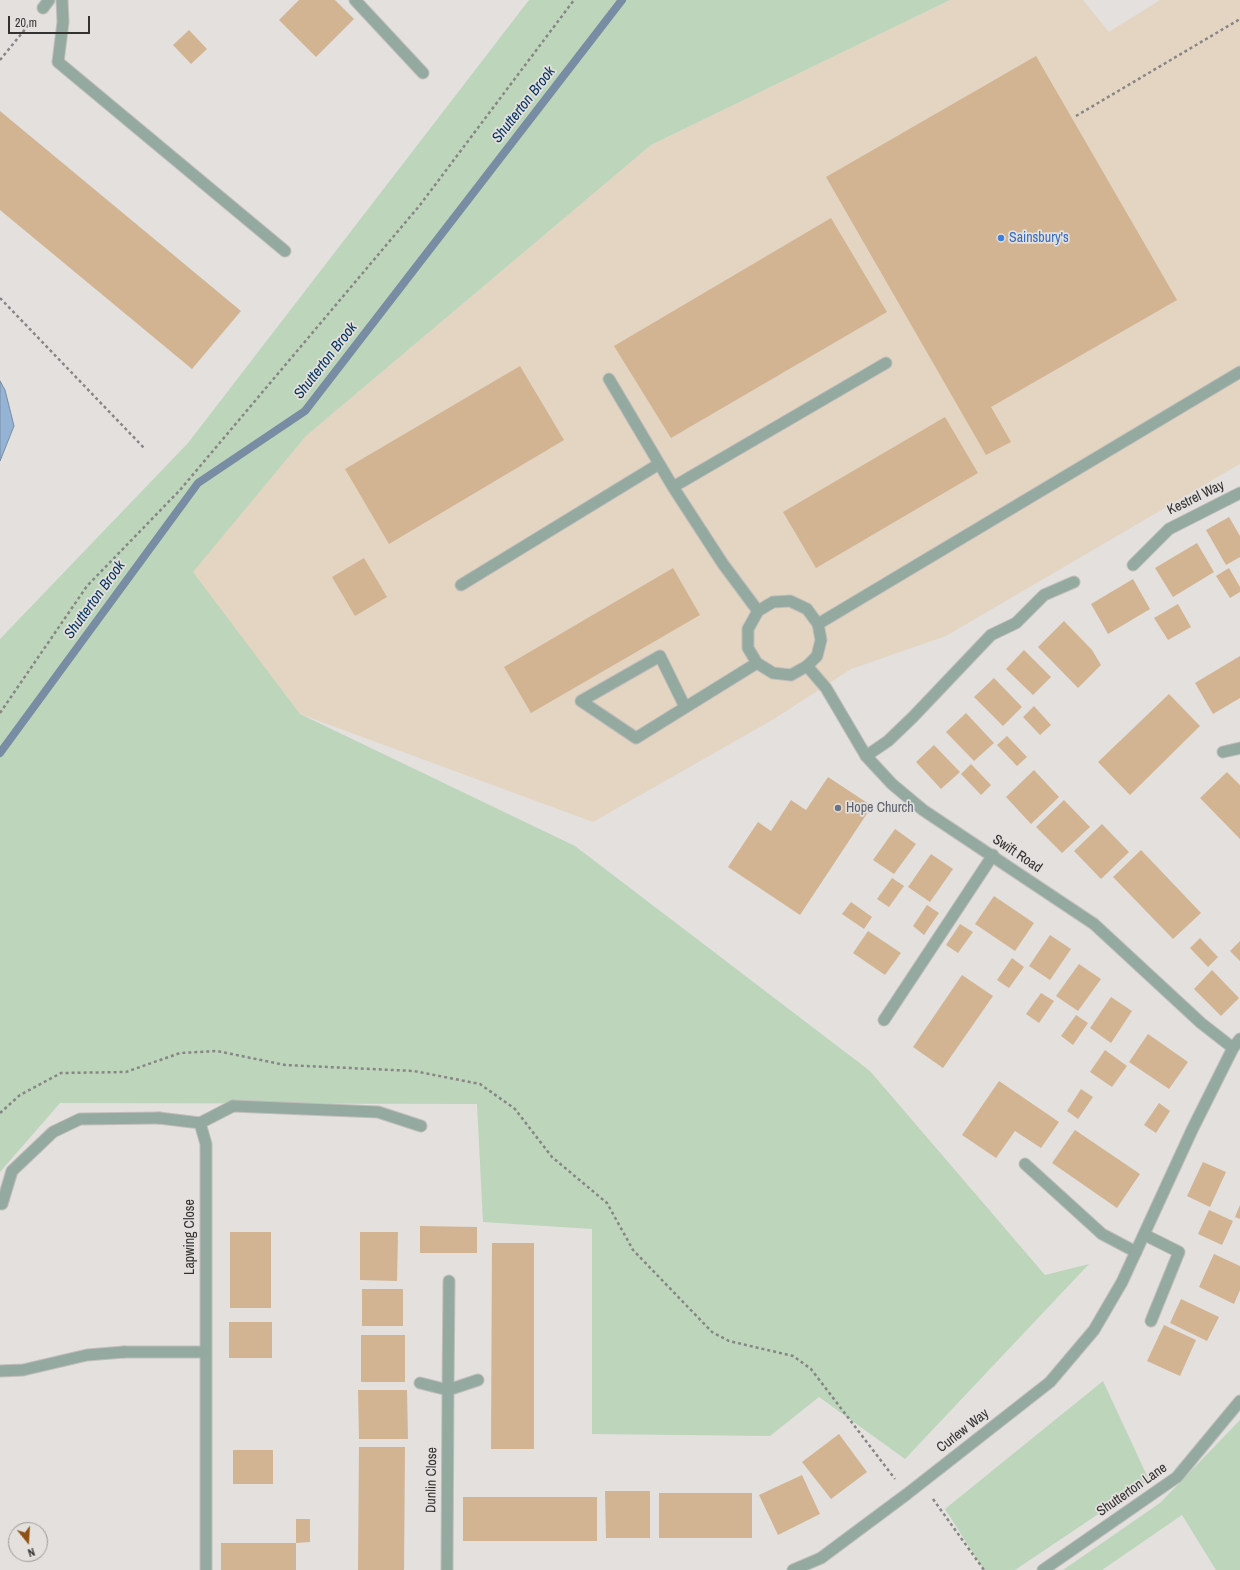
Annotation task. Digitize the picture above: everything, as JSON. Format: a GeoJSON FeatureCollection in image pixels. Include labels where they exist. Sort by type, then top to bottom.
{"type":"FeatureCollection","features":[{"type":"Feature","properties":{"kind":"street"},"geometry":{"type":"LineString","coordinates":[[62,0],[63,22],[58,62],[285,251]]}},
{"type":"Feature","properties":{"kind":"street"},"geometry":{"type":"LineString","coordinates":[[355,0],[423,73]]}},
{"type":"Feature","properties":{"kind":"street"},"geometry":{"type":"LineString","coordinates":[[673,487],[886,363]]}},
{"type":"Feature","properties":{"kind":"street"},"geometry":{"type":"LineString","coordinates":[[818,624],[1240,372]]}},
{"type":"Feature","properties":{"kind":"street"},"geometry":{"type":"LineString","coordinates":[[609,379],[673,487],[723,564],[758,611]]}},
{"type":"Feature","properties":{"kind":"street"},"geometry":{"type":"LineString","coordinates":[[461,585],[659,464]]}},
{"type":"Feature","properties":{"kind":"street","name":"Kestrel Way"},"geometry":{"type":"LineString","coordinates":[[1133,565],[1169,529],[1240,493]]}},
{"type":"Feature","properties":{"kind":"street"},"geometry":{"type":"LineString","coordinates":[[866,756],[888,741],[914,717],[991,635],[1016,623],[1044,595],[1074,582]]}},
{"type":"Feature","properties":{"kind":"street"},"geometry":{"type":"LineString","coordinates":[[790,600],[807,609],[818,624],[821,640],[817,656],[807,666],[791,675],[773,672],[757,663],[748,648],[748,629],[758,611],[773,602],[790,600]]}},
{"type":"Feature","properties":{"kind":"street"},"geometry":{"type":"LineString","coordinates":[[685,707],[660,656],[581,701],[636,738],[757,663]]}},
{"type":"Feature","properties":{"kind":"street","name":"Swift Road"},"geometry":{"type":"LineString","coordinates":[[807,666],[826,688],[866,756],[892,784],[923,810],[993,855],[1094,924],[1202,1023],[1237,1044]]}},
{"type":"Feature","properties":{"kind":"street"},"geometry":{"type":"LineString","coordinates":[[1223,752],[1240,748]]}},
{"type":"Feature","properties":{"kind":"street"},"geometry":{"type":"LineString","coordinates":[[884,1020],[993,855]]}},
{"type":"Feature","properties":{"kind":"street","name":"Curlew Way"},"geometry":{"type":"LineString","coordinates":[[792,1570],[821,1558],[907,1494],[1050,1382],[1094,1330],[1122,1282],[1192,1130],[1237,1044]]}},
{"type":"Feature","properties":{"kind":"street"},"geometry":{"type":"LineString","coordinates":[[2,1204],[12,1171],[53,1132],[80,1119],[159,1118],[200,1123],[232,1106],[378,1112],[421,1126]]}},
{"type":"Feature","properties":{"kind":"street","name":"Lapwing Close"},"geometry":{"type":"LineString","coordinates":[[200,1123],[206,1144],[206,1570]]}},
{"type":"Feature","properties":{"kind":"street"},"geometry":{"type":"LineString","coordinates":[[1025,1164],[1102,1234],[1136,1252]]}},
{"type":"Feature","properties":{"kind":"street"},"geometry":{"type":"LineString","coordinates":[[1145,1234],[1179,1252],[1151,1321]]}},
{"type":"Feature","properties":{"kind":"street","name":"Dunlin Close"},"geometry":{"type":"LineString","coordinates":[[446,1570],[449,1281]]}},
{"type":"Feature","properties":{"kind":"street"},"geometry":{"type":"LineString","coordinates":[[0,1371],[23,1370],[87,1355],[124,1352],[205,1352]]}},
{"type":"Feature","properties":{"kind":"street"},"geometry":{"type":"LineString","coordinates":[[420,1383],[448,1390],[478,1380]]}},
{"type":"Feature","properties":{"kind":"street","name":"Shutterton Lane"},"geometry":{"type":"LineString","coordinates":[[1043,1570],[1177,1477],[1240,1401]]}},
{"type":"Feature","properties":{"kind":"path"},"geometry":{"type":"LineString","coordinates":[[0,713],[87,586],[180,490],[366,271],[420,205],[574,0]]}},
{"type":"Feature","properties":{"kind":"path"},"geometry":{"type":"LineString","coordinates":[[0,60],[46,4]]}},
{"type":"Feature","properties":{"kind":"path"},"geometry":{"type":"LineString","coordinates":[[1076,116],[1240,19]]}},
{"type":"Feature","properties":{"kind":"path"},"geometry":{"type":"LineString","coordinates":[[0,298],[145,449]]}},
{"type":"Feature","properties":{"kind":"path"},"geometry":{"type":"LineString","coordinates":[[0,1113],[20,1095],[61,1072],[126,1072],[180,1053],[217,1051],[285,1065],[414,1071],[480,1084],[515,1109],[552,1157],[606,1203],[633,1250],[712,1332],[729,1341],[793,1356],[811,1369],[907,1494]]}},
{"type":"Feature","properties":{"kind":"path"},"geometry":{"type":"LineString","coordinates":[[922,1482],[984,1570]]}},
{"type":"Feature","properties":{"kind":"shaded area"},"geometry":{"type":"Polygon","coordinates":[[[950,0],[1083,0],[1109,32],[1160,0],[1240,0],[1240,464],[946,636],[851,669],[774,719],[593,822],[300,714],[192,572],[306,436],[651,145],[950,0]]]}},
{"type":"Feature","properties":{"kind":"green space"},"geometry":{"type":"Polygon","coordinates":[[[529,0],[950,0],[651,145],[306,436],[193,572],[300,714],[575,846],[870,1071],[1045,1275],[1089,1264],[905,1459],[819,1397],[770,1436],[592,1434],[592,1229],[483,1222],[477,1104],[60,1103],[0,1172],[0,639],[188,443],[529,0]]]}},
{"type":"Feature","properties":{"kind":"green space"},"geometry":{"type":"Polygon","coordinates":[[[1103,1381],[1149,1480],[1015,1570],[984,1570],[945,1509],[1103,1381]]]}},
{"type":"Feature","properties":{"kind":"green space"},"geometry":{"type":"Polygon","coordinates":[[[1240,1420],[1240,1570],[1216,1570],[1182,1515],[1102,1570],[1063,1570],[1160,1503],[1240,1420]]]}},
{"type":"Feature","properties":{"kind":"water"},"geometry":{"type":"Polygon","coordinates":[[[0,381],[5,390],[14,426],[0,461],[0,381]]]}},
{"type":"Feature","properties":{"kind":"building"},"geometry":{"type":"Polygon","coordinates":[[[299,0],[335,0],[354,19],[316,57],[279,20],[299,0]]]}},
{"type":"Feature","properties":{"kind":"building"},"geometry":{"type":"Polygon","coordinates":[[[189,30],[207,49],[191,64],[173,45],[189,30]]]}},
{"type":"Feature","properties":{"kind":"building","name":"Sainsbury's"},"geometry":{"type":"Polygon","coordinates":[[[1036,56],[1177,300],[991,407],[1011,442],[986,455],[826,177],[1036,56]]]}},
{"type":"Feature","properties":{"kind":"building"},"geometry":{"type":"Polygon","coordinates":[[[0,111],[241,311],[192,369],[0,210],[0,111]]]}},
{"type":"Feature","properties":{"kind":"building"},"geometry":{"type":"Polygon","coordinates":[[[831,218],[887,312],[671,438],[614,346],[831,218]]]}},
{"type":"Feature","properties":{"kind":"building"},"geometry":{"type":"Polygon","coordinates":[[[520,366],[564,440],[389,544],[345,469],[520,366]]]}},
{"type":"Feature","properties":{"kind":"building"},"geometry":{"type":"Polygon","coordinates":[[[945,417],[978,473],[816,568],[783,512],[945,417]]]}},
{"type":"Feature","properties":{"kind":"building"},"geometry":{"type":"Polygon","coordinates":[[[1229,517],[1240,536],[1240,557],[1226,565],[1206,530],[1229,517]]]}},
{"type":"Feature","properties":{"kind":"building"},"geometry":{"type":"Polygon","coordinates":[[[1197,543],[1214,572],[1173,597],[1155,568],[1197,543]]]}},
{"type":"Feature","properties":{"kind":"building"},"geometry":{"type":"Polygon","coordinates":[[[364,558],[387,597],[355,616],[332,577],[364,558]]]}},
{"type":"Feature","properties":{"kind":"building"},"geometry":{"type":"Polygon","coordinates":[[[673,568],[700,615],[531,713],[504,667],[673,568]]]}},
{"type":"Feature","properties":{"kind":"building"},"geometry":{"type":"Polygon","coordinates":[[[1229,568],[1240,587],[1240,592],[1230,598],[1216,576],[1229,568]]]}},
{"type":"Feature","properties":{"kind":"building"},"geometry":{"type":"Polygon","coordinates":[[[1133,579],[1150,609],[1108,634],[1091,604],[1133,579]]]}},
{"type":"Feature","properties":{"kind":"building"},"geometry":{"type":"Polygon","coordinates":[[[1178,604],[1191,627],[1168,640],[1154,618],[1178,604]]]}},
{"type":"Feature","properties":{"kind":"building"},"geometry":{"type":"Polygon","coordinates":[[[1064,621],[1092,650],[1101,665],[1078,688],[1038,647],[1064,621]]]}},
{"type":"Feature","properties":{"kind":"building"},"geometry":{"type":"Polygon","coordinates":[[[1024,650],[1051,677],[1033,695],[1006,669],[1024,650]]]}},
{"type":"Feature","properties":{"kind":"building"},"geometry":{"type":"Polygon","coordinates":[[[1240,656],[1240,698],[1213,714],[1195,683],[1240,656]]]}},
{"type":"Feature","properties":{"kind":"building"},"geometry":{"type":"Polygon","coordinates":[[[994,678],[1022,707],[1003,726],[974,697],[994,678]]]}},
{"type":"Feature","properties":{"kind":"building"},"geometry":{"type":"Polygon","coordinates":[[[1169,694],[1200,726],[1130,795],[1098,762],[1169,694]]]}},
{"type":"Feature","properties":{"kind":"building"},"geometry":{"type":"Polygon","coordinates":[[[1034,706],[1051,725],[1040,735],[1023,717],[1034,706]]]}},
{"type":"Feature","properties":{"kind":"building"},"geometry":{"type":"Polygon","coordinates":[[[966,713],[994,743],[974,761],[946,732],[966,713]]]}},
{"type":"Feature","properties":{"kind":"building"},"geometry":{"type":"Polygon","coordinates":[[[1007,736],[1027,757],[1017,766],[997,745],[1007,736]]]}},
{"type":"Feature","properties":{"kind":"building"},"geometry":{"type":"Polygon","coordinates":[[[934,745],[960,772],[941,789],[916,762],[934,745]]]}},
{"type":"Feature","properties":{"kind":"building"},"geometry":{"type":"Polygon","coordinates":[[[971,764],[991,785],[981,795],[961,774],[971,764]]]}},
{"type":"Feature","properties":{"kind":"building"},"geometry":{"type":"Polygon","coordinates":[[[1034,770],[1059,797],[1031,824],[1006,797],[1034,770]]]}},
{"type":"Feature","properties":{"kind":"building"},"geometry":{"type":"Polygon","coordinates":[[[1227,772],[1240,785],[1240,839],[1200,798],[1227,772]]]}},
{"type":"Feature","properties":{"kind":"building"},"geometry":{"type":"Polygon","coordinates":[[[828,777],[872,806],[800,915],[728,867],[758,822],[771,831],[791,800],[806,810],[828,777]]]}},
{"type":"Feature","properties":{"kind":"building"},"geometry":{"type":"Polygon","coordinates":[[[1064,800],[1090,827],[1062,853],[1036,827],[1064,800]]]}},
{"type":"Feature","properties":{"kind":"building"},"geometry":{"type":"Polygon","coordinates":[[[1102,824],[1129,852],[1101,879],[1074,851],[1102,824]]]}},
{"type":"Feature","properties":{"kind":"building"},"geometry":{"type":"Polygon","coordinates":[[[895,829],[916,844],[894,874],[873,860],[895,829]]]}},
{"type":"Feature","properties":{"kind":"building"},"geometry":{"type":"Polygon","coordinates":[[[1141,850],[1201,913],[1173,939],[1113,877],[1141,850]]]}},
{"type":"Feature","properties":{"kind":"building"},"geometry":{"type":"Polygon","coordinates":[[[931,854],[953,869],[930,902],[908,887],[931,854]]]}},
{"type":"Feature","properties":{"kind":"building"},"geometry":{"type":"Polygon","coordinates":[[[892,878],[904,886],[889,907],[877,899],[892,878]]]}},
{"type":"Feature","properties":{"kind":"building"},"geometry":{"type":"Polygon","coordinates":[[[994,896],[1034,923],[1015,951],[975,924],[994,896]]]}},
{"type":"Feature","properties":{"kind":"building"},"geometry":{"type":"Polygon","coordinates":[[[851,902],[872,917],[864,929],[842,914],[851,902]]]}},
{"type":"Feature","properties":{"kind":"building"},"geometry":{"type":"Polygon","coordinates":[[[927,905],[939,913],[924,935],[913,926],[927,905]]]}},
{"type":"Feature","properties":{"kind":"building"},"geometry":{"type":"Polygon","coordinates":[[[960,924],[973,932],[958,953],[946,945],[960,924]]]}},
{"type":"Feature","properties":{"kind":"building"},"geometry":{"type":"Polygon","coordinates":[[[868,931],[901,953],[885,975],[853,953],[868,931]]]}},
{"type":"Feature","properties":{"kind":"building"},"geometry":{"type":"Polygon","coordinates":[[[1050,935],[1071,949],[1050,980],[1029,966],[1050,935]]]}},
{"type":"Feature","properties":{"kind":"building"},"geometry":{"type":"Polygon","coordinates":[[[1200,938],[1218,957],[1208,967],[1190,948],[1200,938]]]}},
{"type":"Feature","properties":{"kind":"building"},"geometry":{"type":"Polygon","coordinates":[[[1240,941],[1240,961],[1230,951],[1240,941]]]}},
{"type":"Feature","properties":{"kind":"building"},"geometry":{"type":"Polygon","coordinates":[[[1012,958],[1024,967],[1009,988],[997,980],[1012,958]]]}},
{"type":"Feature","properties":{"kind":"building"},"geometry":{"type":"Polygon","coordinates":[[[1079,964],[1101,979],[1078,1011],[1056,996],[1079,964]]]}},
{"type":"Feature","properties":{"kind":"building"},"geometry":{"type":"Polygon","coordinates":[[[1212,970],[1239,998],[1221,1016],[1194,989],[1212,970]]]}},
{"type":"Feature","properties":{"kind":"building"},"geometry":{"type":"Polygon","coordinates":[[[962,975],[993,996],[943,1068],[913,1047],[962,975]]]}},
{"type":"Feature","properties":{"kind":"building"},"geometry":{"type":"Polygon","coordinates":[[[1041,993],[1054,1001],[1039,1023],[1026,1014],[1041,993]]]}},
{"type":"Feature","properties":{"kind":"building"},"geometry":{"type":"Polygon","coordinates":[[[1111,997],[1132,1011],[1111,1043],[1090,1028],[1111,997]]]}},
{"type":"Feature","properties":{"kind":"building"},"geometry":{"type":"Polygon","coordinates":[[[1076,1015],[1088,1023],[1073,1045],[1061,1036],[1076,1015]]]}},
{"type":"Feature","properties":{"kind":"building"},"geometry":{"type":"Polygon","coordinates":[[[1148,1034],[1188,1062],[1169,1089],[1129,1062],[1148,1034]]]}},
{"type":"Feature","properties":{"kind":"building"},"geometry":{"type":"Polygon","coordinates":[[[1105,1050],[1127,1066],[1112,1087],[1090,1072],[1105,1050]]]}},
{"type":"Feature","properties":{"kind":"building"},"geometry":{"type":"Polygon","coordinates":[[[999,1081],[1059,1122],[1041,1148],[1015,1131],[996,1158],[962,1135],[999,1081]]]}},
{"type":"Feature","properties":{"kind":"building"},"geometry":{"type":"Polygon","coordinates":[[[1081,1089],[1093,1097],[1078,1119],[1067,1111],[1081,1089]]]}},
{"type":"Feature","properties":{"kind":"building"},"geometry":{"type":"Polygon","coordinates":[[[1159,1103],[1170,1111],[1156,1133],[1144,1125],[1159,1103]]]}},
{"type":"Feature","properties":{"kind":"building"},"geometry":{"type":"Polygon","coordinates":[[[1075,1130],[1140,1174],[1117,1208],[1052,1163],[1075,1130]]]}},
{"type":"Feature","properties":{"kind":"building"},"geometry":{"type":"Polygon","coordinates":[[[1203,1162],[1226,1172],[1210,1207],[1187,1196],[1203,1162]]]}},
{"type":"Feature","properties":{"kind":"building"},"geometry":{"type":"Polygon","coordinates":[[[1240,1205],[1240,1219],[1235,1217],[1240,1205]]]}},
{"type":"Feature","properties":{"kind":"building"},"geometry":{"type":"Polygon","coordinates":[[[1209,1210],[1233,1221],[1222,1245],[1198,1234],[1209,1210]]]}},
{"type":"Feature","properties":{"kind":"building"},"geometry":{"type":"Polygon","coordinates":[[[420,1226],[477,1227],[477,1253],[420,1253],[420,1226]]]}},
{"type":"Feature","properties":{"kind":"building"},"geometry":{"type":"Polygon","coordinates":[[[230,1232],[271,1232],[271,1308],[230,1308],[230,1232]]]}},
{"type":"Feature","properties":{"kind":"building"},"geometry":{"type":"Polygon","coordinates":[[[360,1232],[398,1232],[397,1281],[360,1280],[360,1232]]]}},
{"type":"Feature","properties":{"kind":"building"},"geometry":{"type":"Polygon","coordinates":[[[492,1243],[534,1243],[534,1449],[491,1449],[492,1243]]]}},
{"type":"Feature","properties":{"kind":"building"},"geometry":{"type":"Polygon","coordinates":[[[1214,1254],[1240,1266],[1240,1290],[1234,1304],[1199,1287],[1214,1254]]]}},
{"type":"Feature","properties":{"kind":"building"},"geometry":{"type":"Polygon","coordinates":[[[362,1289],[403,1289],[403,1326],[362,1326],[362,1289]]]}},
{"type":"Feature","properties":{"kind":"building"},"geometry":{"type":"Polygon","coordinates":[[[1181,1299],[1219,1317],[1207,1341],[1170,1323],[1181,1299]]]}},
{"type":"Feature","properties":{"kind":"building"},"geometry":{"type":"Polygon","coordinates":[[[229,1322],[272,1322],[272,1358],[229,1358],[229,1322]]]}},
{"type":"Feature","properties":{"kind":"building"},"geometry":{"type":"Polygon","coordinates":[[[1164,1325],[1196,1340],[1180,1376],[1147,1361],[1164,1325]]]}},
{"type":"Feature","properties":{"kind":"building"},"geometry":{"type":"Polygon","coordinates":[[[361,1335],[405,1335],[405,1382],[361,1382],[361,1335]]]}},
{"type":"Feature","properties":{"kind":"building"},"geometry":{"type":"Polygon","coordinates":[[[358,1390],[407,1390],[408,1439],[359,1439],[358,1390]]]}},
{"type":"Feature","properties":{"kind":"building"},"geometry":{"type":"Polygon","coordinates":[[[839,1434],[867,1472],[831,1499],[802,1462],[839,1434]]]}},
{"type":"Feature","properties":{"kind":"building"},"geometry":{"type":"Polygon","coordinates":[[[359,1447],[405,1447],[404,1570],[358,1570],[359,1447]]]}},
{"type":"Feature","properties":{"kind":"building"},"geometry":{"type":"Polygon","coordinates":[[[233,1450],[273,1450],[273,1484],[233,1484],[233,1450]]]}},
{"type":"Feature","properties":{"kind":"building"},"geometry":{"type":"Polygon","coordinates":[[[802,1475],[820,1514],[778,1535],[759,1495],[802,1475]]]}},
{"type":"Feature","properties":{"kind":"building"},"geometry":{"type":"Polygon","coordinates":[[[605,1491],[650,1491],[650,1538],[606,1538],[605,1491]]]}},
{"type":"Feature","properties":{"kind":"building"},"geometry":{"type":"Polygon","coordinates":[[[659,1493],[752,1493],[752,1538],[659,1538],[659,1493]]]}},
{"type":"Feature","properties":{"kind":"building"},"geometry":{"type":"Polygon","coordinates":[[[463,1497],[597,1497],[597,1541],[463,1541],[463,1497]]]}},
{"type":"Feature","properties":{"kind":"building"},"geometry":{"type":"Polygon","coordinates":[[[296,1519],[310,1519],[310,1542],[296,1543],[296,1519]]]}},
{"type":"Feature","properties":{"kind":"building"},"geometry":{"type":"Polygon","coordinates":[[[221,1543],[296,1543],[296,1570],[221,1570],[221,1543]]]}},
{"type":"Feature","properties":{"kind":"waterway","name":"Shutterton Brook"},"geometry":{"type":"LineString","coordinates":[[0,753],[198,483],[305,411],[622,0]]}},
{"type":"Feature","properties":{"kind":"place","name":"Sainsbury's"},"geometry":{"type":"Point","coordinates":[1001,238]}},
{"type":"Feature","properties":{"kind":"place","name":"Hope Church"},"geometry":{"type":"Point","coordinates":[838,808]}}]}
